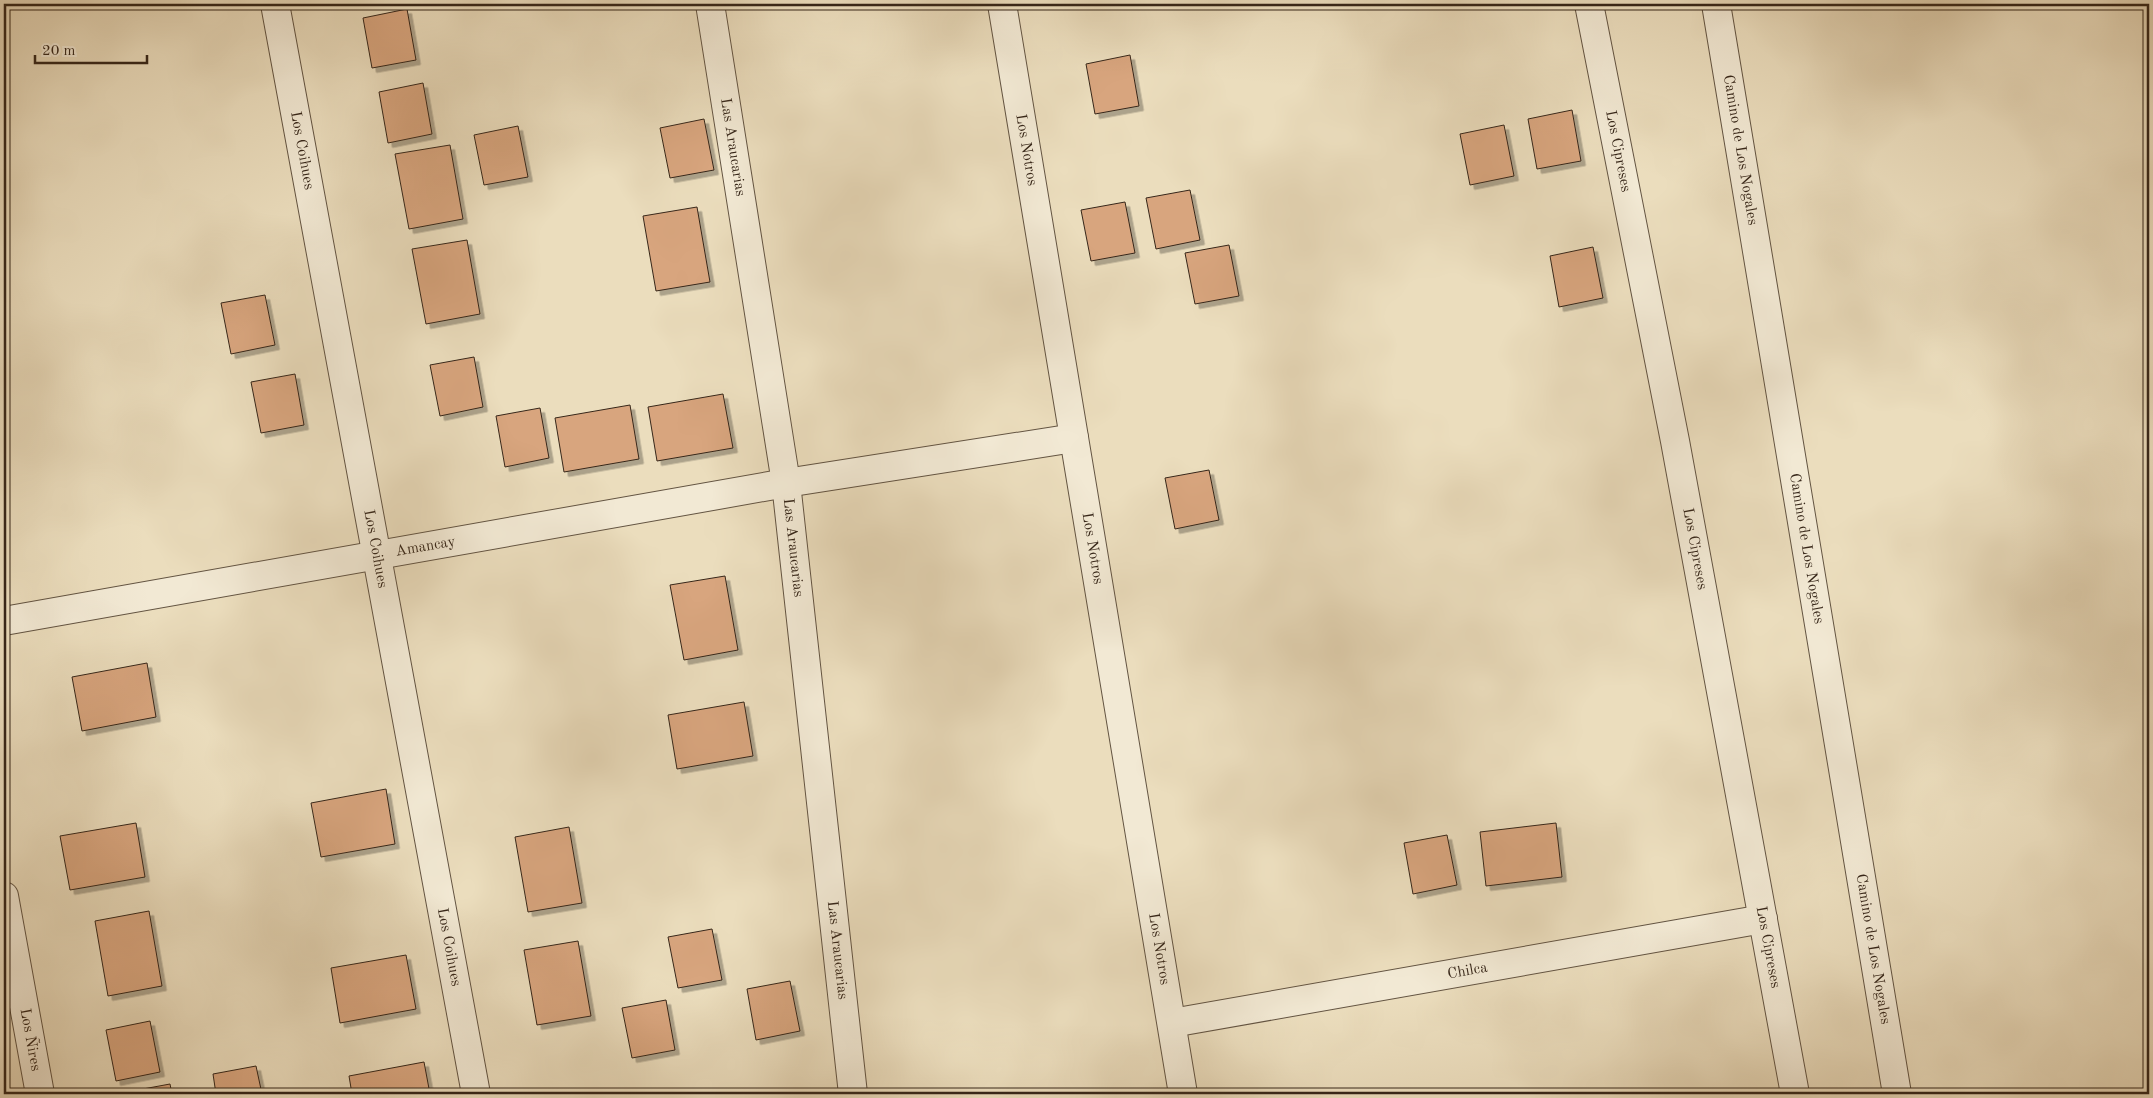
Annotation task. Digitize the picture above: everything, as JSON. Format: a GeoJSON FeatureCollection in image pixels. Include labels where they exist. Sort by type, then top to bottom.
{"type":"FeatureCollection","features":[{"type":"Feature","properties":{"kind":"street","name":"Los Coihues"},"geometry":{"type":"LineString","coordinates":[[275,4],[476,1094]]}},
{"type":"Feature","properties":{"kind":"street","name":"Las Araucarias"},"geometry":{"type":"LineString","coordinates":[[710,4],[786,483],[853,1094]]}},
{"type":"Feature","properties":{"kind":"street","name":"Los Notros"},"geometry":{"type":"LineString","coordinates":[[1002,4],[1183,1094]]}},
{"type":"Feature","properties":{"kind":"street","name":"Los Cipreses"},"geometry":{"type":"LineString","coordinates":[[1589,4],[1675,441],[1795,1094]]}},
{"type":"Feature","properties":{"kind":"street","name":"Camino de Los Nogales"},"geometry":{"type":"LineString","coordinates":[[1716,4],[1898,1094]]}},
{"type":"Feature","properties":{"kind":"street","name":"Amancay"},"geometry":{"type":"LineString","coordinates":[[4,621],[786,483],[1074,438]]}},
{"type":"Feature","properties":{"kind":"street","name":"Los Ñires"},"geometry":{"type":"LineString","coordinates":[[4,896],[40,1094]]}},
{"type":"Feature","properties":{"kind":"street","name":"Chilca"},"geometry":{"type":"LineString","coordinates":[[1172,1023],[1763,919]]}},
{"type":"Feature","properties":{"kind":"building"},"geometry":{"type":"Polygon","coordinates":[[[407,9],[416,60],[372,68],[363,18],[407,9]]]}},
{"type":"Feature","properties":{"kind":"building"},"geometry":{"type":"Polygon","coordinates":[[[1130,55],[1139,106],[1095,114],[1086,64],[1130,55]]]}},
{"type":"Feature","properties":{"kind":"building"},"geometry":{"type":"Polygon","coordinates":[[[423,83],[432,134],[388,143],[379,92],[423,83]]]}},
{"type":"Feature","properties":{"kind":"building"},"geometry":{"type":"Polygon","coordinates":[[[1572,110],[1581,161],[1537,169],[1528,119],[1572,110]]]}},
{"type":"Feature","properties":{"kind":"building"},"geometry":{"type":"Polygon","coordinates":[[[704,119],[714,170],[670,178],[660,128],[704,119]]]}},
{"type":"Feature","properties":{"kind":"building"},"geometry":{"type":"Polygon","coordinates":[[[1504,125],[1514,176],[1470,185],[1460,134],[1504,125]]]}},
{"type":"Feature","properties":{"kind":"building"},"geometry":{"type":"Polygon","coordinates":[[[518,126],[528,177],[484,185],[474,135],[518,126]]]}},
{"type":"Feature","properties":{"kind":"building"},"geometry":{"type":"Polygon","coordinates":[[[450,145],[463,219],[409,229],[395,154],[450,145]]]}},
{"type":"Feature","properties":{"kind":"building"},"geometry":{"type":"Polygon","coordinates":[[[1190,190],[1200,240],[1156,249],[1146,198],[1190,190]]]}},
{"type":"Feature","properties":{"kind":"building"},"geometry":{"type":"Polygon","coordinates":[[[1125,202],[1135,253],[1091,261],[1081,210],[1125,202]]]}},
{"type":"Feature","properties":{"kind":"building"},"geometry":{"type":"Polygon","coordinates":[[[697,207],[710,282],[656,291],[643,216],[697,207]]]}},
{"type":"Feature","properties":{"kind":"building"},"geometry":{"type":"Polygon","coordinates":[[[467,240],[480,314],[426,324],[412,249],[467,240]]]}},
{"type":"Feature","properties":{"kind":"building"},"geometry":{"type":"Polygon","coordinates":[[[1229,245],[1239,296],[1195,304],[1185,253],[1229,245]]]}},
{"type":"Feature","properties":{"kind":"building"},"geometry":{"type":"Polygon","coordinates":[[[1593,247],[1603,298],[1559,307],[1550,256],[1593,247]]]}},
{"type":"Feature","properties":{"kind":"building"},"geometry":{"type":"Polygon","coordinates":[[[265,295],[275,345],[231,354],[221,303],[265,295]]]}},
{"type":"Feature","properties":{"kind":"building"},"geometry":{"type":"Polygon","coordinates":[[[474,357],[483,407],[440,416],[430,365],[474,357]]]}},
{"type":"Feature","properties":{"kind":"building"},"geometry":{"type":"Polygon","coordinates":[[[295,374],[304,425],[261,433],[251,382],[295,374]]]}},
{"type":"Feature","properties":{"kind":"building"},"geometry":{"type":"Polygon","coordinates":[[[723,394],[733,448],[657,461],[648,407],[723,394]]]}},
{"type":"Feature","properties":{"kind":"building"},"geometry":{"type":"Polygon","coordinates":[[[630,405],[639,459],[564,472],[555,418],[630,405]]]}},
{"type":"Feature","properties":{"kind":"building"},"geometry":{"type":"Polygon","coordinates":[[[540,408],[549,458],[505,467],[496,416],[540,408]]]}},
{"type":"Feature","properties":{"kind":"building"},"geometry":{"type":"Polygon","coordinates":[[[1209,470],[1219,520],[1175,529],[1165,478],[1209,470]]]}},
{"type":"Feature","properties":{"kind":"building"},"geometry":{"type":"Polygon","coordinates":[[[725,576],[738,650],[684,660],[670,585],[725,576]]]}},
{"type":"Feature","properties":{"kind":"building"},"geometry":{"type":"Polygon","coordinates":[[[147,663],[156,717],[82,731],[72,677],[147,663]]]}},
{"type":"Feature","properties":{"kind":"building"},"geometry":{"type":"Polygon","coordinates":[[[744,702],[753,756],[677,769],[668,715],[744,702]]]}},
{"type":"Feature","properties":{"kind":"building"},"geometry":{"type":"Polygon","coordinates":[[[386,789],[395,844],[321,857],[311,803],[386,789]]]}},
{"type":"Feature","properties":{"kind":"building"},"geometry":{"type":"Polygon","coordinates":[[[136,823],[145,877],[70,890],[60,836],[136,823]]]}},
{"type":"Feature","properties":{"kind":"building"},"geometry":{"type":"Polygon","coordinates":[[[1556,823],[1562,877],[1486,886],[1480,832],[1556,823]]]}},
{"type":"Feature","properties":{"kind":"building"},"geometry":{"type":"Polygon","coordinates":[[[569,827],[582,903],[528,912],[515,837],[569,827]]]}},
{"type":"Feature","properties":{"kind":"building"},"geometry":{"type":"Polygon","coordinates":[[[1447,835],[1457,885],[1413,894],[1404,843],[1447,835]]]}},
{"type":"Feature","properties":{"kind":"building"},"geometry":{"type":"Polygon","coordinates":[[[149,911],[162,986],[108,996],[95,921],[149,911]]]}},
{"type":"Feature","properties":{"kind":"building"},"geometry":{"type":"Polygon","coordinates":[[[712,929],[722,980],[678,988],[668,937],[712,929]]]}},
{"type":"Feature","properties":{"kind":"building"},"geometry":{"type":"Polygon","coordinates":[[[578,941],[591,1016],[537,1025],[524,950],[578,941]]]}},
{"type":"Feature","properties":{"kind":"building"},"geometry":{"type":"Polygon","coordinates":[[[406,955],[416,1009],[340,1023],[331,968],[406,955]]]}},
{"type":"Feature","properties":{"kind":"building"},"geometry":{"type":"Polygon","coordinates":[[[790,981],[800,1031],[756,1040],[747,989],[790,981]]]}},
{"type":"Feature","properties":{"kind":"building"},"geometry":{"type":"Polygon","coordinates":[[[666,1000],[675,1050],[632,1058],[622,1008],[666,1000]]]}},
{"type":"Feature","properties":{"kind":"building"},"geometry":{"type":"Polygon","coordinates":[[[150,1021],[160,1072],[116,1081],[106,1030],[150,1021]]]}},
{"type":"Feature","properties":{"kind":"building"},"geometry":{"type":"Polygon","coordinates":[[[424,1062],[430,1094],[352,1094],[349,1076],[424,1062]]]}},
{"type":"Feature","properties":{"kind":"building"},"geometry":{"type":"Polygon","coordinates":[[[256,1066],[262,1094],[216,1094],[213,1074],[256,1066]]]}},
{"type":"Feature","properties":{"kind":"building"},"geometry":{"type":"Polygon","coordinates":[[[170,1084],[172,1094],[116,1094],[170,1084]]]}}]}
